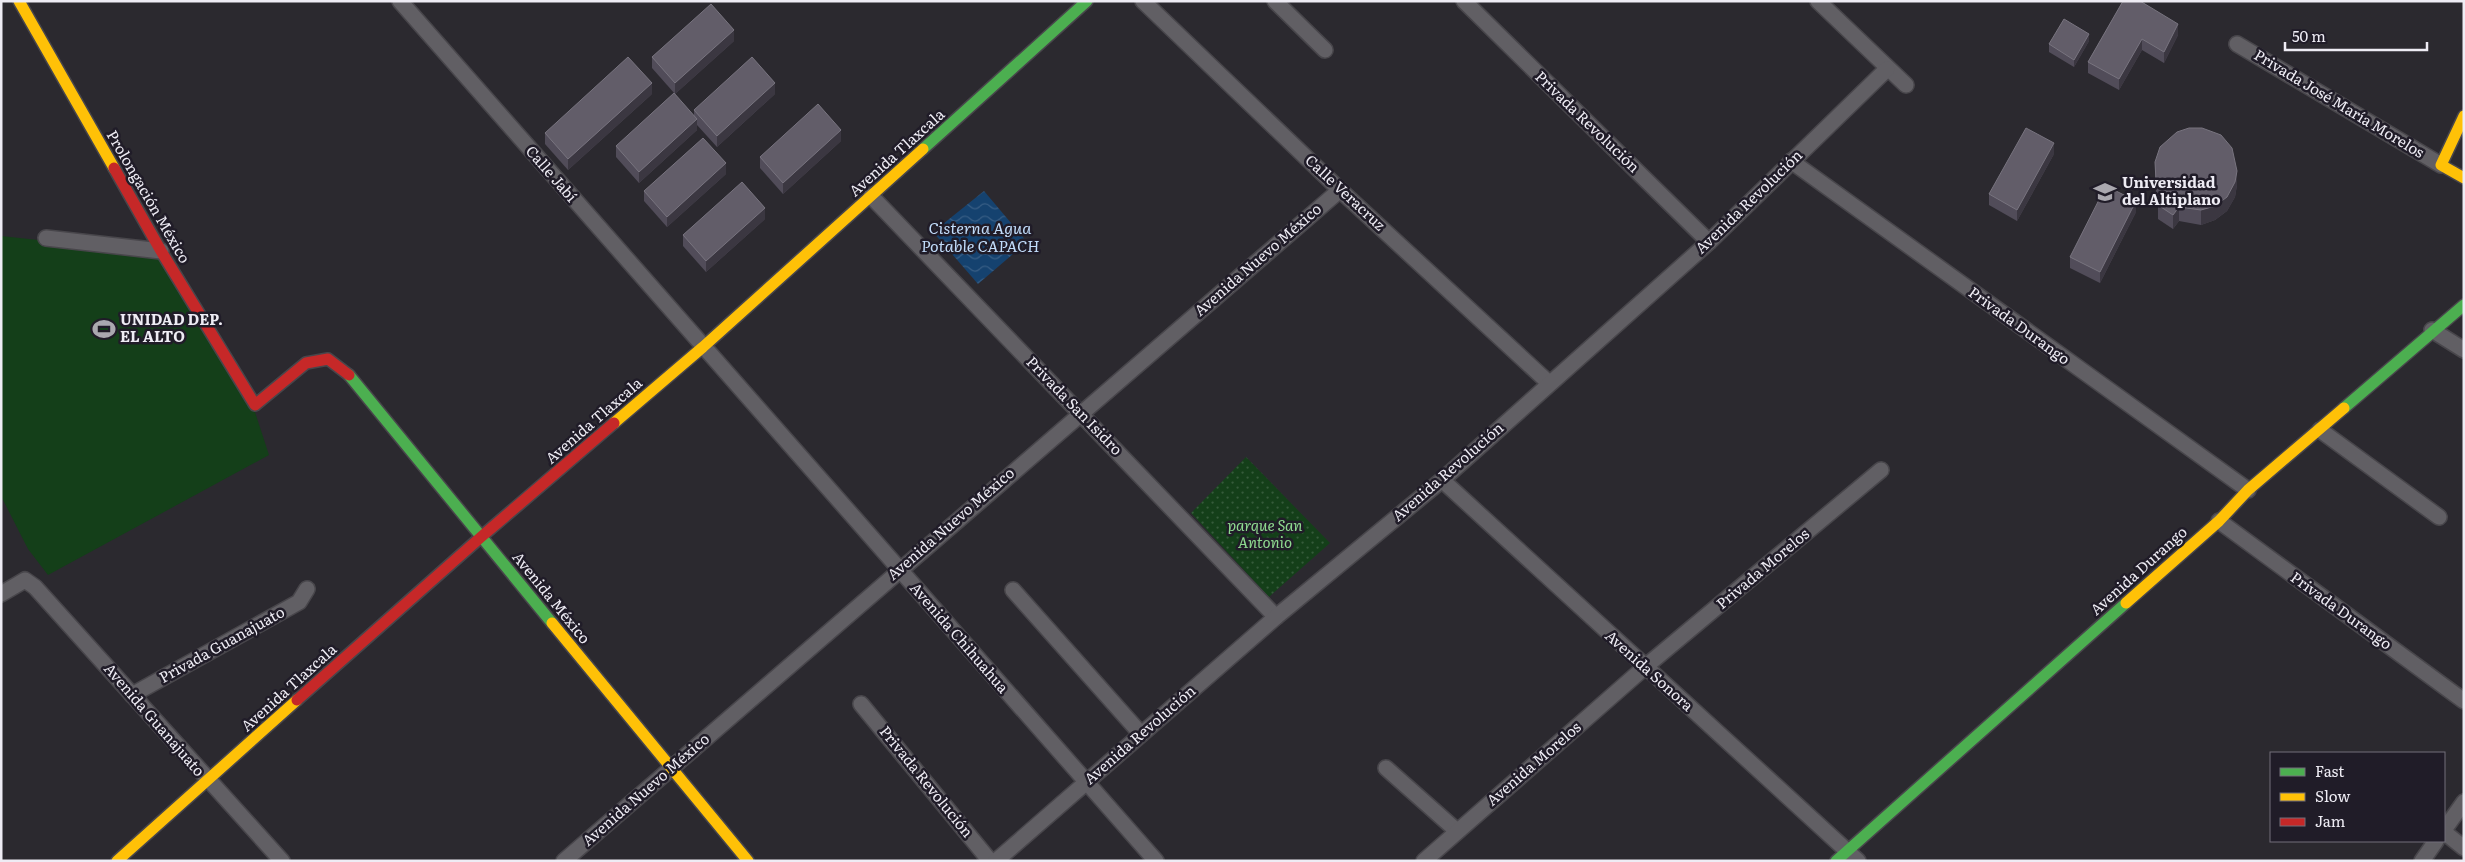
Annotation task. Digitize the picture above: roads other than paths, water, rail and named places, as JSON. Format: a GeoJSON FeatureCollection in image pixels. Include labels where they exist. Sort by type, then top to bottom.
{"type":"FeatureCollection","features":[{"type":"Feature","properties":{"kind":"street","name":"Prolongación México"},"geometry":{"type":"LineString","coordinates":[[19,1],[161,251],[255,405],[306,363],[328,359]]}},
{"type":"Feature","properties":{"kind":"street","name":"Calle Jabí"},"geometry":{"type":"LineString","coordinates":[[400,1],[703,347]]}},
{"type":"Feature","properties":{"kind":"street","name":"Avenida Tlaxcala"},"geometry":{"type":"LineString","coordinates":[[117,861],[481,537],[703,347],[1087,1]]}},
{"type":"Feature","properties":{"kind":"street","name":"Calle Veracruz"},"geometry":{"type":"LineString","coordinates":[[1143,1],[1340,190],[1549,383]]}},
{"type":"Feature","properties":{"kind":"street"},"geometry":{"type":"LineString","coordinates":[[1276,1],[1325,50]]}},
{"type":"Feature","properties":{"kind":"street","name":"Privada Revolución"},"geometry":{"type":"LineString","coordinates":[[1464,1],[1709,242]]}},
{"type":"Feature","properties":{"kind":"street"},"geometry":{"type":"LineString","coordinates":[[1818,1],[1886,69],[1906,85]]}},
{"type":"Feature","properties":{"kind":"street","name":"Privada José María Morelos"},"geometry":{"type":"LineString","coordinates":[[2237,44],[2441,165]]}},
{"type":"Feature","properties":{"kind":"street","name":"Avenida Revolución"},"geometry":{"type":"LineString","coordinates":[[996,861],[1276,617],[1442,480],[1709,242],[1886,69]]}},
{"type":"Feature","properties":{"kind":"street"},"geometry":{"type":"LineString","coordinates":[[2464,116],[2441,165],[2464,178]]}},
{"type":"Feature","properties":{"kind":"street","name":"Privada Durango"},"geometry":{"type":"LineString","coordinates":[[1790,161],[2248,490]]}},
{"type":"Feature","properties":{"kind":"street","name":"Avenida Nuevo México"},"geometry":{"type":"LineString","coordinates":[[564,861],[1340,190]]}},
{"type":"Feature","properties":{"kind":"street","name":"Privada San Isidro"},"geometry":{"type":"LineString","coordinates":[[871,196],[1276,617]]}},
{"type":"Feature","properties":{"kind":"street"},"geometry":{"type":"LineString","coordinates":[[46,238],[161,251]]}},
{"type":"Feature","properties":{"kind":"street","name":"Avenida Durango"},"geometry":{"type":"LineString","coordinates":[[1847,857],[2219,520],[2248,490],[2320,430],[2432,330],[2464,305]]}},
{"type":"Feature","properties":{"kind":"street"},"geometry":{"type":"LineString","coordinates":[[2432,330],[2464,350]]}},
{"type":"Feature","properties":{"kind":"street","name":"Avenida Chihuahua"},"geometry":{"type":"LineString","coordinates":[[703,347],[1156,861]]}},
{"type":"Feature","properties":{"kind":"street","name":"Avenida México"},"geometry":{"type":"LineString","coordinates":[[328,359],[345,370],[748,861]]}},
{"type":"Feature","properties":{"kind":"street"},"geometry":{"type":"LineString","coordinates":[[2320,430],[2439,517]]}},
{"type":"Feature","properties":{"kind":"street","name":"Privada Morelos"},"geometry":{"type":"LineString","coordinates":[[1645,667],[1880,470]]}},
{"type":"Feature","properties":{"kind":"street","name":"Avenida Sonora"},"geometry":{"type":"LineString","coordinates":[[1442,480],[1847,857]]}},
{"type":"Feature","properties":{"kind":"street","name":"Privada Durango"},"geometry":{"type":"LineString","coordinates":[[2219,520],[2464,701]]}},
{"type":"Feature","properties":{"kind":"street","name":"Avenida Guanajuato"},"geometry":{"type":"LineString","coordinates":[[1,594],[25,580],[35,588],[282,861]]}},
{"type":"Feature","properties":{"kind":"street","name":"Privada Guanajuato"},"geometry":{"type":"LineString","coordinates":[[132,695],[299,602],[307,589]]}},
{"type":"Feature","properties":{"kind":"street"},"geometry":{"type":"LineString","coordinates":[[1013,590],[1141,734]]}},
{"type":"Feature","properties":{"kind":"street","name":"Avenida Morelos"},"geometry":{"type":"LineString","coordinates":[[1424,861],[1645,667]]}},
{"type":"Feature","properties":{"kind":"street","name":"Privada Revolución"},"geometry":{"type":"LineString","coordinates":[[861,704],[990,861]]}},
{"type":"Feature","properties":{"kind":"street"},"geometry":{"type":"LineString","coordinates":[[1386,768],[1457,831]]}},
{"type":"Feature","properties":{"kind":"street"},"geometry":{"type":"LineString","coordinates":[[2445,830],[2464,802]]}},
{"type":"Feature","properties":{"kind":"street"},"geometry":{"type":"LineString","coordinates":[[2445,832],[2464,848]]}},
{"type":"Feature","properties":{"kind":"street"},"geometry":{"type":"LineString","coordinates":[[2422,861],[2435,842]]}},
{"type":"Feature","properties":{"kind":"water","name":"Cisterna Agua Potable CAPACH"},"geometry":{"type":"Polygon","coordinates":[[[984,191],[1027,242],[978,284],[933,232],[984,191]]]}},
{"type":"Feature","properties":{"kind":"place","name":"Universidad del Altiplano"},"geometry":{"type":"Point","coordinates":[2105,192]}},
{"type":"Feature","properties":{"kind":"place","name":"UNIDAD DEP. EL ALTO"},"geometry":{"type":"Point","coordinates":[104,329]}},
{"type":"Feature","properties":{"kind":"park label","name":"parque San Antonio"},"geometry":{"type":"Point","coordinates":[1265,534]}}]}
